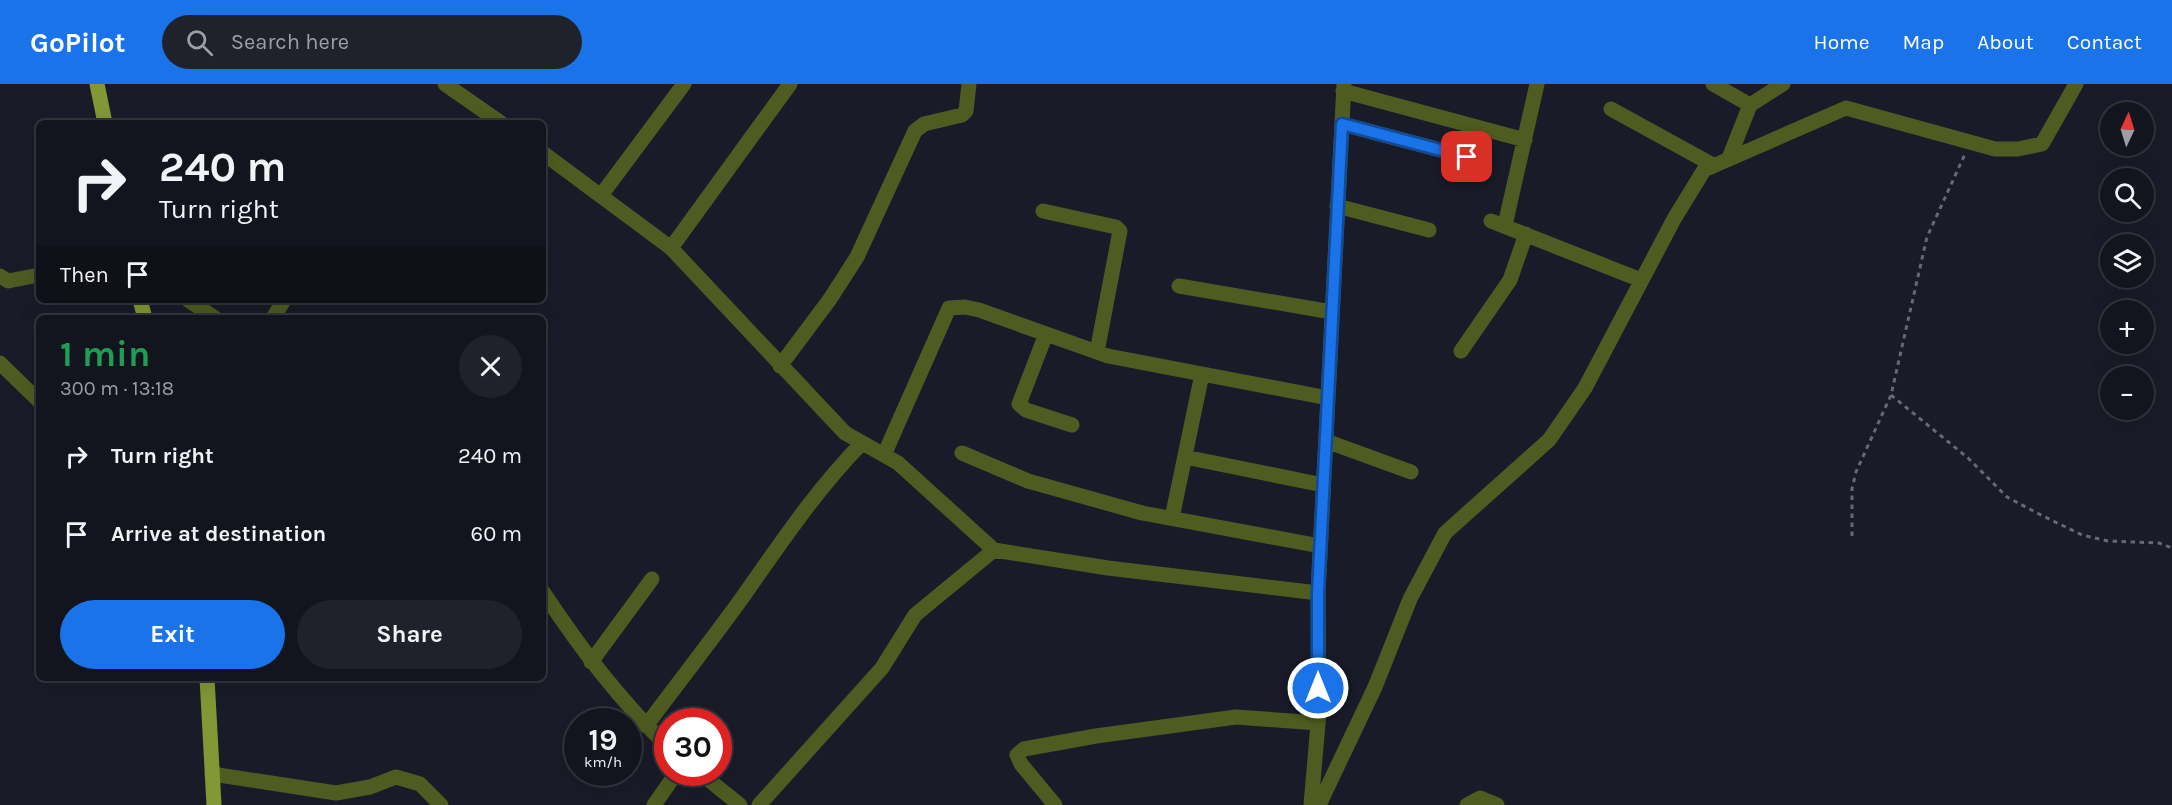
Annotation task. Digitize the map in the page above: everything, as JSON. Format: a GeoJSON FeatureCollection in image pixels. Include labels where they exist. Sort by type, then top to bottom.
{"type":"FeatureCollection","features":[{"type":"Feature","properties":{"kind":"main road"},"geometry":{"type":"LineString","coordinates":[[97,84],[104,120]]}},
{"type":"Feature","properties":{"kind":"main road"},"geometry":{"type":"LineString","coordinates":[[207,681],[214,805]]}},
{"type":"Feature","properties":{"kind":"street"},"geometry":{"type":"LineString","coordinates":[[445,84],[497,120]]}},
{"type":"Feature","properties":{"kind":"street"},"geometry":{"type":"LineString","coordinates":[[602,195],[684,84]]}},
{"type":"Feature","properties":{"kind":"street"},"geometry":{"type":"LineString","coordinates":[[671,248],[790,84]]}},
{"type":"Feature","properties":{"kind":"street"},"geometry":{"type":"LineString","coordinates":[[780,366],[830,299],[857,257],[915,131],[924,124],[962,115],[966,111],[969,84]]}},
{"type":"Feature","properties":{"kind":"street"},"geometry":{"type":"LineString","coordinates":[[1537,84],[1525,140],[1498,223],[1641,280]]}},
{"type":"Feature","properties":{"kind":"street"},"geometry":{"type":"LineString","coordinates":[[1713,84],[1750,105]]}},
{"type":"Feature","properties":{"kind":"street"},"geometry":{"type":"LineString","coordinates":[[1729,158],[1750,105],[1784,84]]}},
{"type":"Feature","properties":{"kind":"street"},"geometry":{"type":"LineString","coordinates":[[1319,805],[1375,687],[1410,599],[1445,532],[1549,440],[1585,388],[1641,280],[1704,170],[1846,108],[1995,149],[2018,149],[2042,144],[2076,84]]}},
{"type":"Feature","properties":{"kind":"street"},"geometry":{"type":"LineString","coordinates":[[1311,805],[1318,723],[1318,593],[1343,88],[1525,140]]}},
{"type":"Feature","properties":{"kind":"street"},"geometry":{"type":"LineString","coordinates":[[1611,109],[1713,165]]}},
{"type":"Feature","properties":{"kind":"street"},"geometry":{"type":"LineString","coordinates":[[1342,124],[1467,157]]}},
{"type":"Feature","properties":{"kind":"street"},"geometry":{"type":"LineString","coordinates":[[546,155],[671,248],[845,433],[906,470],[994,550],[1108,568],[1318,593]]}},
{"type":"Feature","properties":{"kind":"street"},"geometry":{"type":"LineString","coordinates":[[1338,206],[1429,230]]}},
{"type":"Feature","properties":{"kind":"street"},"geometry":{"type":"LineString","coordinates":[[1043,211],[1116,227],[1120,231],[1097,352]]}},
{"type":"Feature","properties":{"kind":"street"},"geometry":{"type":"LineString","coordinates":[[1461,351],[1510,280],[1526,234]]}},
{"type":"Feature","properties":{"kind":"street"},"geometry":{"type":"LineString","coordinates":[[0,276],[8,281],[36,275]]}},
{"type":"Feature","properties":{"kind":"street"},"geometry":{"type":"LineString","coordinates":[[1179,286],[1332,312]]}},
{"type":"Feature","properties":{"kind":"street"},"geometry":{"type":"LineString","coordinates":[[192,303],[210,315]]}},
{"type":"Feature","properties":{"kind":"street"},"geometry":{"type":"LineString","coordinates":[[884,455],[949,308],[965,307],[979,310],[1097,352],[1328,398]]}},
{"type":"Feature","properties":{"kind":"street"},"geometry":{"type":"LineString","coordinates":[[1046,334],[1019,404],[1026,410],[1072,425]]}},
{"type":"Feature","properties":{"kind":"street"},"geometry":{"type":"LineString","coordinates":[[0,364],[36,398]]}},
{"type":"Feature","properties":{"kind":"street"},"geometry":{"type":"LineString","coordinates":[[1172,518],[1202,374]]}},
{"type":"Feature","properties":{"kind":"street"},"geometry":{"type":"LineString","coordinates":[[1326,441],[1411,472]]}},
{"type":"Feature","properties":{"kind":"street"},"geometry":{"type":"LineString","coordinates":[[646,726],[742,597],[788,530],[837,468],[862,443]]}},
{"type":"Feature","properties":{"kind":"street"},"geometry":{"type":"LineString","coordinates":[[962,453],[1028,480],[1142,513],[1320,546]]}},
{"type":"Feature","properties":{"kind":"street"},"geometry":{"type":"LineString","coordinates":[[1185,458],[1323,485]]}},
{"type":"Feature","properties":{"kind":"street"},"geometry":{"type":"LineString","coordinates":[[759,805],[882,668],[915,615],[994,550]]}},
{"type":"Feature","properties":{"kind":"street"},"geometry":{"type":"LineString","coordinates":[[591,662],[652,579]]}},
{"type":"Feature","properties":{"kind":"street"},"geometry":{"type":"LineString","coordinates":[[546,596],[591,662],[654,734]]}},
{"type":"Feature","properties":{"kind":"street"},"geometry":{"type":"LineString","coordinates":[[1055,805],[1021,764],[1017,756],[1024,749],[1096,736],[1236,717],[1318,723]]}},
{"type":"Feature","properties":{"kind":"street"},"geometry":{"type":"LineString","coordinates":[[212,774],[336,793],[370,787],[396,777],[420,784],[441,805]]}},
{"type":"Feature","properties":{"kind":"street"},"geometry":{"type":"LineString","coordinates":[[654,805],[667,786]]}},
{"type":"Feature","properties":{"kind":"street"},"geometry":{"type":"LineString","coordinates":[[716,786],[740,805]]}},
{"type":"Feature","properties":{"kind":"street"},"geometry":{"type":"LineString","coordinates":[[1467,805],[1480,798],[1497,805]]}},
{"type":"Feature","properties":{"kind":"path"},"geometry":{"type":"LineString","coordinates":[[1852,536],[1852,489],[1856,472],[1891,395],[1927,237],[1971,141]]}},
{"type":"Feature","properties":{"kind":"path"},"geometry":{"type":"LineString","coordinates":[[1891,395],[1968,458],[2007,496],[2037,513],[2091,537],[2108,541],[2159,543],[2172,548]]}},
{"type":"Feature","properties":{"kind":"route"},"geometry":{"type":"LineString","coordinates":[[1318,688],[1318,593],[1342,124],[1467,157]]}}]}
